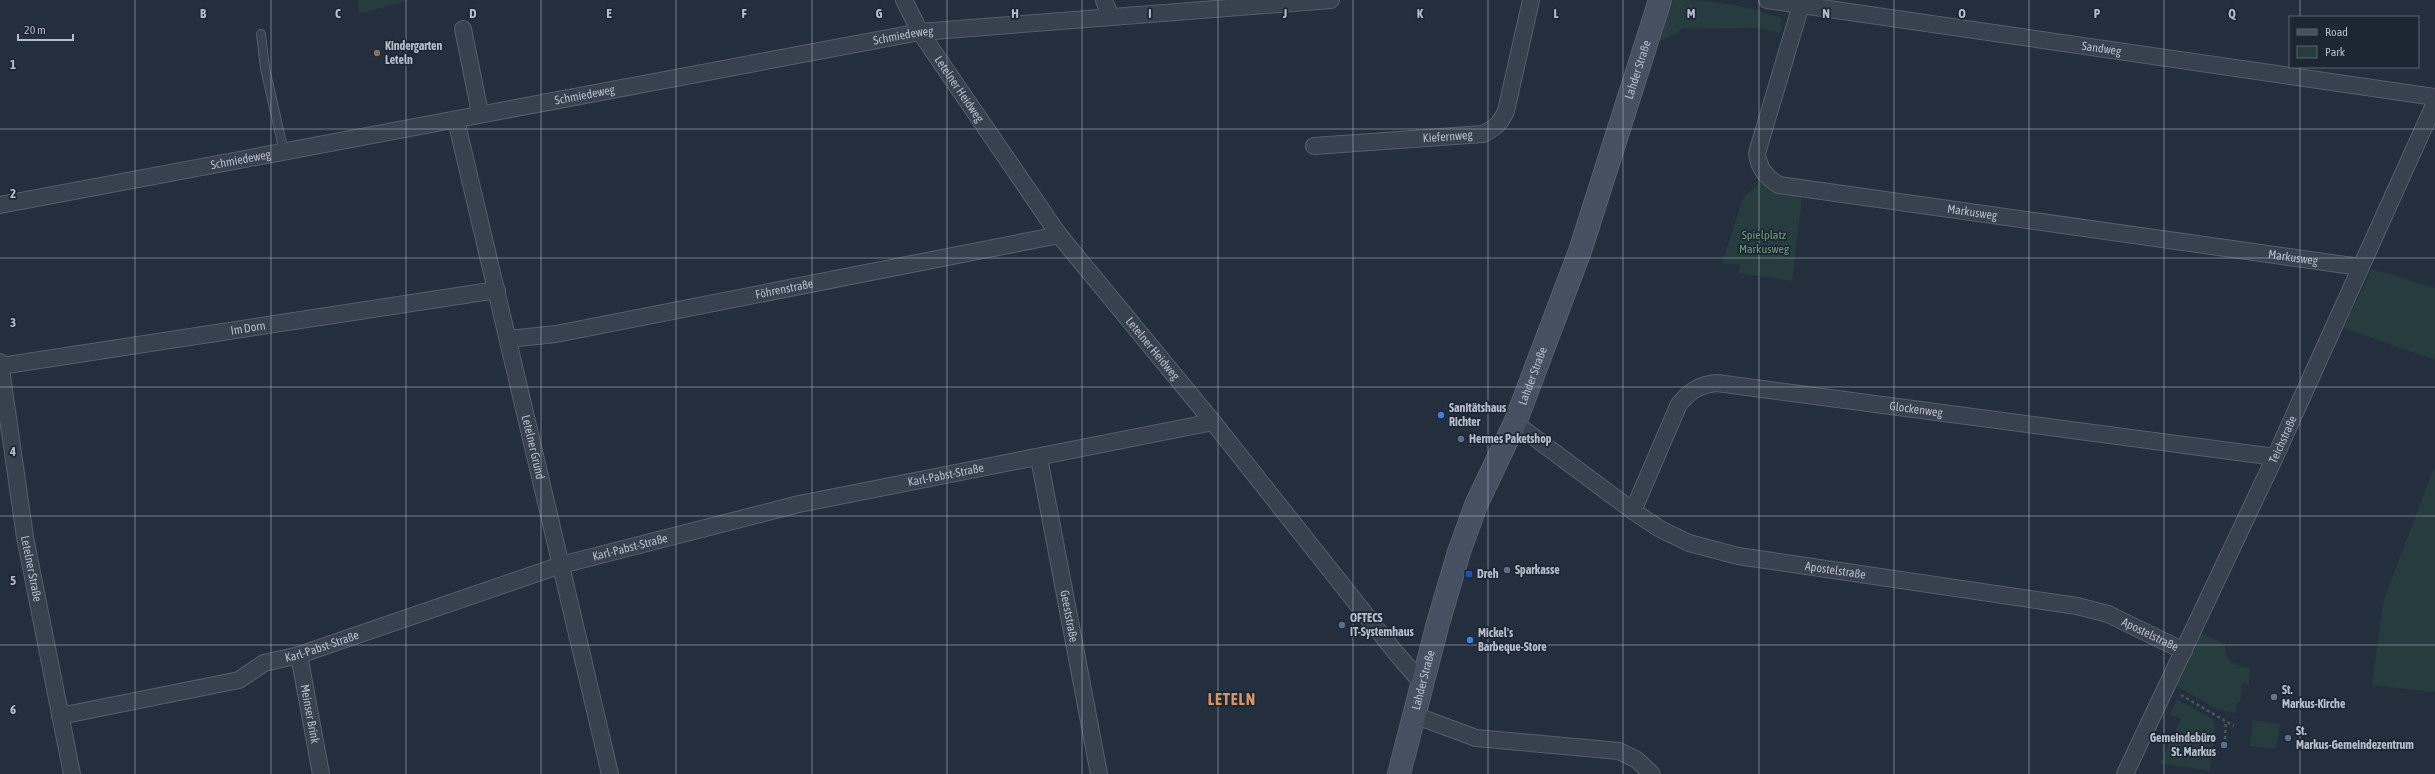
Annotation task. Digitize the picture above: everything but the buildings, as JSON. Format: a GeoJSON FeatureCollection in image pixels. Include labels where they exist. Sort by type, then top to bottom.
{"type":"FeatureCollection","features":[{"type":"Feature","properties":{"kind":"street","name":"Letelner Heidweg"},"geometry":{"type":"LineString","coordinates":[[904,0],[920,32],[1059,235],[1213,422],[1396,654],[1422,682]]}},
{"type":"Feature","properties":{"kind":"street"},"geometry":{"type":"LineString","coordinates":[[1104,0],[1110,16]]}},
{"type":"Feature","properties":{"kind":"street","name":"Schmiedeweg"},"geometry":{"type":"LineString","coordinates":[[0,205],[456,120],[480,113],[920,32],[1301,1],[1331,0]]}},
{"type":"Feature","properties":{"kind":"street","name":"Kiefernweg"},"geometry":{"type":"LineString","coordinates":[[1314,146],[1483,134],[1494,129],[1501,122],[1506,111],[1531,0]]}},
{"type":"Feature","properties":{"kind":"street","name":"Lahder Straße"},"geometry":{"type":"LineString","coordinates":[[1399,774],[1422,682],[1459,552],[1476,505],[1515,423],[1580,251],[1660,0]]}},
{"type":"Feature","properties":{"kind":"street","name":"Sandweg"},"geometry":{"type":"LineString","coordinates":[[1767,0],[2435,97]]}},
{"type":"Feature","properties":{"kind":"street","name":"Markusweg"},"geometry":{"type":"LineString","coordinates":[[1801,5],[1757,153],[1758,164],[1763,171],[1779,185],[2360,267]]}},
{"type":"Feature","properties":{"kind":"street"},"geometry":{"type":"LineString","coordinates":[[463,29],[480,113]]}},
{"type":"Feature","properties":{"kind":"street","name":"Teichstraße"},"geometry":{"type":"LineString","coordinates":[[2125,774],[2275,457],[2435,103]]}},
{"type":"Feature","properties":{"kind":"street","name":"Letelner Grund"},"geometry":{"type":"LineString","coordinates":[[456,120],[610,774]]}},
{"type":"Feature","properties":{"kind":"street","name":"Föhrenstraße"},"geometry":{"type":"LineString","coordinates":[[508,339],[556,334],[1059,235]]}},
{"type":"Feature","properties":{"kind":"street","name":"Im Dorn"},"geometry":{"type":"LineString","coordinates":[[0,366],[496,290]]}},
{"type":"Feature","properties":{"kind":"street","name":"Letelner Straße"},"geometry":{"type":"LineString","coordinates":[[0,362],[25,537],[72,774]]}},
{"type":"Feature","properties":{"kind":"street","name":"Glockenweg"},"geometry":{"type":"LineString","coordinates":[[1633,511],[1680,404],[1691,391],[1702,384],[1717,383],[2275,457]]}},
{"type":"Feature","properties":{"kind":"street","name":"Karl-Pabst-Straße"},"geometry":{"type":"LineString","coordinates":[[60,716],[239,680],[264,663],[299,655],[561,565],[799,504],[1039,458],[1213,422]]}},
{"type":"Feature","properties":{"kind":"street","name":"Apostelstraße"},"geometry":{"type":"LineString","coordinates":[[1515,423],[1633,511],[1689,543],[1713,551],[2077,606],[2108,614],[2184,651]]}},
{"type":"Feature","properties":{"kind":"street","name":"Geeststraße"},"geometry":{"type":"LineString","coordinates":[[1039,458],[1099,774]]}},
{"type":"Feature","properties":{"kind":"street","name":"Meinser Brink"},"geometry":{"type":"LineString","coordinates":[[299,655],[321,774]]}},
{"type":"Feature","properties":{"kind":"street"},"geometry":{"type":"LineString","coordinates":[[1414,715],[1476,738],[1618,751],[1637,760],[1652,774]]}},
{"type":"Feature","properties":{"kind":"lane"},"geometry":{"type":"LineString","coordinates":[[261,34],[264,68],[284,152]]}},
{"type":"Feature","properties":{"kind":"path"},"geometry":{"type":"LineString","coordinates":[[2166,687],[2234,726]]}},
{"type":"Feature","properties":{"kind":"path"},"geometry":{"type":"LineString","coordinates":[[2225,738],[2226,721]]}},
{"type":"Feature","properties":{"kind":"green space"},"geometry":{"type":"Polygon","coordinates":[[[358,0],[409,0],[359,14],[358,0]]]}},
{"type":"Feature","properties":{"kind":"green space"},"geometry":{"type":"Polygon","coordinates":[[[1673,0],[1715,2],[1767,13],[1781,18],[1781,33],[1756,28],[1683,29],[1655,44],[1667,9],[1673,0]]]}},
{"type":"Feature","properties":{"kind":"green space","name":"Spielplatz Markusweg"},"geometry":{"type":"Polygon","coordinates":[[[1762,181],[1771,190],[1802,197],[1792,281],[1738,273],[1740,265],[1722,263],[1742,201],[1748,193],[1762,181]]]}},
{"type":"Feature","properties":{"kind":"green space"},"geometry":{"type":"Polygon","coordinates":[[[2372,269],[2435,288],[2435,360],[2344,328],[2372,269]]]}},
{"type":"Feature","properties":{"kind":"green space"},"geometry":{"type":"Polygon","coordinates":[[[2435,465],[2435,692],[2372,685],[2383,602],[2435,465]]]}},
{"type":"Feature","properties":{"kind":"green space"},"geometry":{"type":"Polygon","coordinates":[[[2201,633],[2225,644],[2226,655],[2232,662],[2240,666],[2250,668],[2249,684],[2242,683],[2240,702],[2237,702],[2236,713],[2219,710],[2176,686],[2201,633]]]}},
{"type":"Feature","properties":{"kind":"green space"},"geometry":{"type":"Polygon","coordinates":[[[2177,700],[2213,719],[2215,728],[2210,771],[2160,763],[2181,719],[2170,714],[2177,700]]]}},
{"type":"Feature","properties":{"kind":"green space"},"geometry":{"type":"Polygon","coordinates":[[[2253,720],[2280,724],[2276,749],[2250,746],[2253,720]]]}},
{"type":"Feature","properties":{"kind":"place","name":"Kindergarten Leteln"},"geometry":{"type":"Point","coordinates":[377,53]}},
{"type":"Feature","properties":{"kind":"place","name":"Sanitätshaus Richter"},"geometry":{"type":"Point","coordinates":[1441,415]}},
{"type":"Feature","properties":{"kind":"place","name":"Hermes Paketshop"},"geometry":{"type":"Point","coordinates":[1461,439]}},
{"type":"Feature","properties":{"kind":"place","name":"Sparkasse"},"geometry":{"type":"Point","coordinates":[1507,570]}},
{"type":"Feature","properties":{"kind":"place","name":"Dreh"},"geometry":{"type":"Point","coordinates":[1469,574]}},
{"type":"Feature","properties":{"kind":"place","name":"OFTECS IT-Systemhaus"},"geometry":{"type":"Point","coordinates":[1342,625]}},
{"type":"Feature","properties":{"kind":"place","name":"Mickel's Barbeque-Store"},"geometry":{"type":"Point","coordinates":[1470,640]}},
{"type":"Feature","properties":{"kind":"place","name":"St. Markus-Kirche"},"geometry":{"type":"Point","coordinates":[2274,697]}},
{"type":"Feature","properties":{"kind":"place","name":"St. Markus-Gemeindezentrum"},"geometry":{"type":"Point","coordinates":[2288,738]}},
{"type":"Feature","properties":{"kind":"place","name":"Gemeindebüro St. Markus"},"geometry":{"type":"Point","coordinates":[2224,745]}},
{"type":"Feature","properties":{"kind":"district","name":"LETELN"},"geometry":{"type":"Point","coordinates":[1232,699]}}]}
